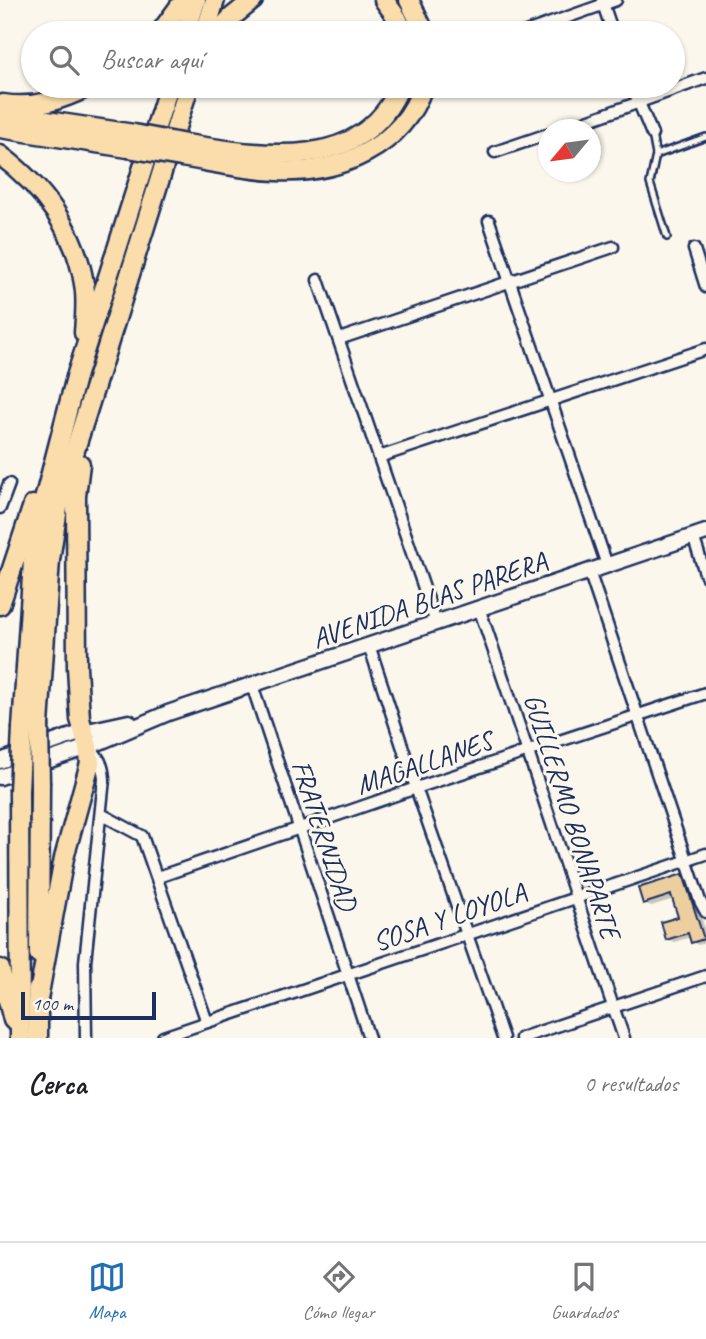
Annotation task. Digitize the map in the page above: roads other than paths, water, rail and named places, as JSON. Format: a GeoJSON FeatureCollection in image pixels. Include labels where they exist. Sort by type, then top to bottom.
{"type":"FeatureCollection","features":[{"type":"Feature","properties":{"kind":"highway"},"geometry":{"type":"LineString","coordinates":[[169,21],[184,0]]}},
{"type":"Feature","properties":{"kind":"highway"},"geometry":{"type":"LineString","coordinates":[[190,21],[196,0]]}},
{"type":"Feature","properties":{"kind":"highway"},"geometry":{"type":"LineString","coordinates":[[209,21],[215,0]]}},
{"type":"Feature","properties":{"kind":"highway"},"geometry":{"type":"LineString","coordinates":[[228,21],[253,0]]}},
{"type":"Feature","properties":{"kind":"highway"},"geometry":{"type":"LineString","coordinates":[[384,0],[398,21]]}},
{"type":"Feature","properties":{"kind":"highway"},"geometry":{"type":"LineString","coordinates":[[409,0],[419,21]]}},
{"type":"Feature","properties":{"kind":"highway"},"geometry":{"type":"LineString","coordinates":[[0,104],[34,106],[62,98]]}},
{"type":"Feature","properties":{"kind":"highway"},"geometry":{"type":"LineString","coordinates":[[38,1038],[40,784],[30,726],[33,561],[53,460],[76,377],[165,98]]}},
{"type":"Feature","properties":{"kind":"highway"},"geometry":{"type":"LineString","coordinates":[[20,1038],[19,791],[59,501],[186,98]]}},
{"type":"Feature","properties":{"kind":"highway"},"geometry":{"type":"LineString","coordinates":[[184,150],[296,155],[328,148],[361,134],[374,125],[395,98]]}},
{"type":"Feature","properties":{"kind":"highway"},"geometry":{"type":"LineString","coordinates":[[0,114],[184,150],[274,171],[299,171],[337,165],[372,150],[395,132],[418,98]]}},
{"type":"Feature","properties":{"kind":"highway"},"geometry":{"type":"LineString","coordinates":[[0,128],[131,141]]}},
{"type":"Feature","properties":{"kind":"highway"},"geometry":{"type":"LineString","coordinates":[[0,155],[32,182],[48,201],[72,240],[85,286],[84,333],[76,377]]}},
{"type":"Feature","properties":{"kind":"highway"},"geometry":{"type":"LineString","coordinates":[[38,999],[64,858],[90,763],[80,719],[77,667],[76,496],[96,385]]}},
{"type":"Feature","properties":{"kind":"highway"},"geometry":{"type":"LineString","coordinates":[[0,605],[34,502],[53,460]]}},
{"type":"Feature","properties":{"kind":"highway"},"geometry":{"type":"LineString","coordinates":[[0,969],[20,1038]]}},
{"type":"Feature","properties":{"kind":"main road","name":"AVENIDA BLAS PARERA"},"geometry":{"type":"LineString","coordinates":[[85,739],[699,534]]}},
{"type":"Feature","properties":{"kind":"main road"},"geometry":{"type":"LineString","coordinates":[[0,761],[85,739]]}},
{"type":"Feature","properties":{"kind":"main road"},"geometry":{"type":"LineString","coordinates":[[0,777],[85,739]]}},
{"type":"Feature","properties":{"kind":"street"},"geometry":{"type":"LineString","coordinates":[[554,21],[602,2],[616,0]]}},
{"type":"Feature","properties":{"kind":"street"},"geometry":{"type":"LineString","coordinates":[[602,2],[609,21]]}},
{"type":"Feature","properties":{"kind":"street"},"geometry":{"type":"LineString","coordinates":[[685,86],[706,78]]}},
{"type":"Feature","properties":{"kind":"street"},"geometry":{"type":"LineString","coordinates":[[637,98],[652,134]]}},
{"type":"Feature","properties":{"kind":"street"},"geometry":{"type":"LineString","coordinates":[[593,119],[652,98]]}},
{"type":"Feature","properties":{"kind":"street"},"geometry":{"type":"LineString","coordinates":[[495,152],[538,137]]}},
{"type":"Feature","properties":{"kind":"street"},"geometry":{"type":"LineString","coordinates":[[489,221],[607,565]]}},
{"type":"Feature","properties":{"kind":"street"},"geometry":{"type":"LineString","coordinates":[[339,339],[613,247]]}},
{"type":"Feature","properties":{"kind":"street"},"geometry":{"type":"LineString","coordinates":[[694,248],[706,286]]}},
{"type":"Feature","properties":{"kind":"street"},"geometry":{"type":"LineString","coordinates":[[318,280],[436,623]]}},
{"type":"Feature","properties":{"kind":"street"},"geometry":{"type":"LineString","coordinates":[[379,457],[706,349]]}},
{"type":"Feature","properties":{"kind":"street"},"geometry":{"type":"LineString","coordinates":[[0,508],[9,484]]}},
{"type":"Feature","properties":{"kind":"street"},"geometry":{"type":"LineString","coordinates":[[699,534],[706,576]]}},
{"type":"Feature","properties":{"kind":"street"},"geometry":{"type":"LineString","coordinates":[[589,571],[700,901],[706,912]]}},
{"type":"Feature","properties":{"kind":"street","name":"GUILLERMO BONAPARTE"},"geometry":{"type":"LineString","coordinates":[[479,608],[574,897],[624,1038]]}},
{"type":"Feature","properties":{"kind":"street"},"geometry":{"type":"LineString","coordinates":[[369,645],[503,1038]]}},
{"type":"Feature","properties":{"kind":"street","name":"FRATERNIDAD"},"geometry":{"type":"LineString","coordinates":[[252,685],[369,1038]]}},
{"type":"Feature","properties":{"kind":"street","name":"MAGALLANES"},"geometry":{"type":"LineString","coordinates":[[158,877],[416,788],[706,693]]}},
{"type":"Feature","properties":{"kind":"street"},"geometry":{"type":"LineString","coordinates":[[85,739],[103,767],[101,814],[85,962],[86,1038]]}},
{"type":"Feature","properties":{"kind":"street"},"geometry":{"type":"LineString","coordinates":[[101,814],[142,836],[207,1022]]}},
{"type":"Feature","properties":{"kind":"street","name":"SOSA Y LOYOLA"},"geometry":{"type":"LineString","coordinates":[[163,1037],[706,854]]}},
{"type":"Feature","properties":{"kind":"street"},"geometry":{"type":"LineString","coordinates":[[522,1038],[706,976]]}},
{"type":"Feature","properties":{"kind":"lane"},"geometry":{"type":"LineString","coordinates":[[652,134],[656,155],[650,183],[667,237]]}},
{"type":"Feature","properties":{"kind":"lane"},"geometry":{"type":"LineString","coordinates":[[656,155],[706,137]]}}]}
